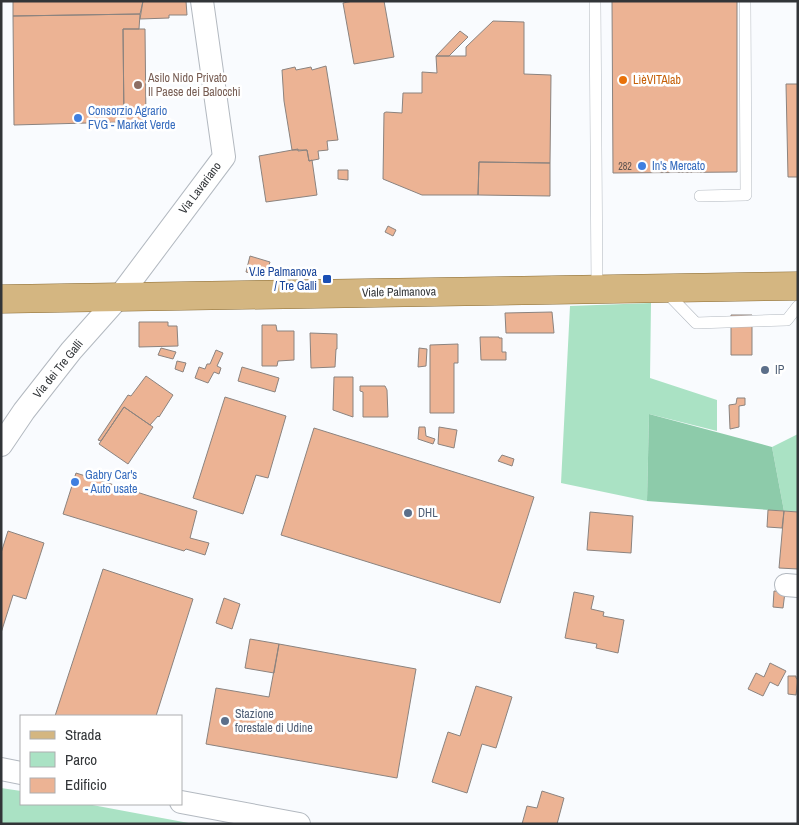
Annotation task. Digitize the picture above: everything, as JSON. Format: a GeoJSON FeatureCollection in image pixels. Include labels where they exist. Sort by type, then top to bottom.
{"type":"FeatureCollection","features":[{"type":"Feature","properties":{"kind":"main road","name":"Viale Palmanova"},"geometry":{"type":"LineString","coordinates":[[1,299],[798,286]]}},
{"type":"Feature","properties":{"kind":"street","name":"Via Lavariano"},"geometry":{"type":"LineString","coordinates":[[119,297],[224,157],[202,1]]}},
{"type":"Feature","properties":{"kind":"street","name":"Via dei Tre Galli"},"geometry":{"type":"LineString","coordinates":[[1,445],[24,411],[71,351],[119,297]]}},
{"type":"Feature","properties":{"kind":"street"},"geometry":{"type":"LineString","coordinates":[[1,769],[20,773]]}},
{"type":"Feature","properties":{"kind":"street"},"geometry":{"type":"LineString","coordinates":[[182,802],[299,824]]}},
{"type":"Feature","properties":{"kind":"lane"},"geometry":{"type":"LineString","coordinates":[[595,1],[597,289]]}},
{"type":"Feature","properties":{"kind":"lane"},"geometry":{"type":"LineString","coordinates":[[700,196],[746,195],[745,1]]}},
{"type":"Feature","properties":{"kind":"lane"},"geometry":{"type":"LineString","coordinates":[[662,288],[696,323],[787,320],[798,306]]}},
{"type":"Feature","properties":{"kind":"green space"},"geometry":{"type":"Polygon","coordinates":[[[651,303],[650,378],[717,400],[717,431],[649,414],[647,501],[561,483],[570,306],[651,303]]]}},
{"type":"Feature","properties":{"kind":"green space"},"geometry":{"type":"Polygon","coordinates":[[[649,414],[772,447],[784,511],[647,501],[649,414]]]}},
{"type":"Feature","properties":{"kind":"green space"},"geometry":{"type":"Polygon","coordinates":[[[798,434],[798,512],[784,511],[772,447],[798,434]]]}},
{"type":"Feature","properties":{"kind":"green space"},"geometry":{"type":"Polygon","coordinates":[[[1,788],[20,791],[20,805],[92,805],[194,824],[1,824],[1,788]]]}},
{"type":"Feature","properties":{"kind":"building"},"geometry":{"type":"Polygon","coordinates":[[[13,1],[143,1],[140,14],[13,16],[13,1]]]}},
{"type":"Feature","properties":{"kind":"building"},"geometry":{"type":"Polygon","coordinates":[[[143,1],[186,1],[187,15],[169,15],[169,18],[140,19],[143,1]]]}},
{"type":"Feature","properties":{"kind":"building"},"geometry":{"type":"Polygon","coordinates":[[[353,1],[384,1],[394,57],[354,64],[343,3],[353,1]]]}},
{"type":"Feature","properties":{"kind":"building"},"geometry":{"type":"Polygon","coordinates":[[[612,1],[737,1],[737,172],[613,173],[612,1]]]}},
{"type":"Feature","properties":{"kind":"building"},"geometry":{"type":"Polygon","coordinates":[[[140,14],[139,29],[123,29],[124,122],[14,125],[13,16],[140,14]]]}},
{"type":"Feature","properties":{"kind":"building"},"geometry":{"type":"Polygon","coordinates":[[[493,21],[524,22],[524,74],[551,75],[550,163],[479,162],[478,195],[422,195],[383,179],[384,113],[402,113],[403,93],[422,93],[422,72],[437,73],[436,56],[466,56],[466,47],[493,21]]]}},
{"type":"Feature","properties":{"kind":"building"},"geometry":{"type":"Polygon","coordinates":[[[123,29],[145,29],[146,122],[124,122],[123,29]]]}},
{"type":"Feature","properties":{"kind":"building"},"geometry":{"type":"Polygon","coordinates":[[[460,31],[468,37],[449,56],[436,56],[460,31]]]}},
{"type":"Feature","properties":{"kind":"building"},"geometry":{"type":"Polygon","coordinates":[[[326,66],[338,140],[327,141],[328,150],[318,151],[319,159],[309,161],[307,150],[292,150],[284,101],[282,70],[295,67],[296,70],[311,67],[312,70],[326,66]]]}},
{"type":"Feature","properties":{"kind":"building"},"geometry":{"type":"Polygon","coordinates":[[[786,84],[798,84],[798,177],[788,177],[786,84]]]}},
{"type":"Feature","properties":{"kind":"building"},"geometry":{"type":"Polygon","coordinates":[[[298,149],[298,151],[307,150],[309,161],[312,160],[317,195],[266,202],[259,156],[298,149]]]}},
{"type":"Feature","properties":{"kind":"building"},"geometry":{"type":"Polygon","coordinates":[[[479,162],[550,163],[550,196],[478,195],[479,162]]]}},
{"type":"Feature","properties":{"kind":"building"},"geometry":{"type":"Polygon","coordinates":[[[338,170],[348,170],[348,180],[338,179],[338,170]]]}},
{"type":"Feature","properties":{"kind":"building"},"geometry":{"type":"Polygon","coordinates":[[[388,226],[396,230],[393,236],[385,232],[388,226]]]}},
{"type":"Feature","properties":{"kind":"building"},"geometry":{"type":"Polygon","coordinates":[[[250,256],[270,262],[265,277],[246,272],[250,256]]]}},
{"type":"Feature","properties":{"kind":"building"},"geometry":{"type":"Polygon","coordinates":[[[552,312],[554,333],[506,333],[505,313],[552,312]]]}},
{"type":"Feature","properties":{"kind":"building"},"geometry":{"type":"Polygon","coordinates":[[[731,315],[752,315],[752,355],[731,355],[731,315]]]}},
{"type":"Feature","properties":{"kind":"building"},"geometry":{"type":"Polygon","coordinates":[[[139,322],[168,322],[168,326],[177,326],[178,346],[139,347],[139,322]]]}},
{"type":"Feature","properties":{"kind":"building"},"geometry":{"type":"Polygon","coordinates":[[[262,325],[276,325],[277,331],[294,331],[294,360],[278,361],[277,366],[262,366],[262,325]]]}},
{"type":"Feature","properties":{"kind":"building"},"geometry":{"type":"Polygon","coordinates":[[[310,333],[337,334],[335,367],[311,368],[310,333]]]}},
{"type":"Feature","properties":{"kind":"building"},"geometry":{"type":"Polygon","coordinates":[[[480,337],[502,338],[502,352],[506,352],[506,360],[481,360],[480,337]]]}},
{"type":"Feature","properties":{"kind":"building"},"geometry":{"type":"Polygon","coordinates":[[[458,344],[458,363],[454,363],[454,413],[430,413],[430,345],[458,344]]]}},
{"type":"Feature","properties":{"kind":"building"},"geometry":{"type":"Polygon","coordinates":[[[161,348],[176,352],[173,359],[158,355],[161,348]]]}},
{"type":"Feature","properties":{"kind":"building"},"geometry":{"type":"Polygon","coordinates":[[[419,348],[427,349],[426,366],[418,367],[419,348]]]}},
{"type":"Feature","properties":{"kind":"building"},"geometry":{"type":"Polygon","coordinates":[[[216,350],[223,353],[217,366],[221,368],[219,374],[214,372],[208,383],[195,378],[199,367],[205,369],[207,364],[210,364],[216,350]]]}},
{"type":"Feature","properties":{"kind":"building"},"geometry":{"type":"Polygon","coordinates":[[[177,361],[186,363],[183,372],[175,369],[177,361]]]}},
{"type":"Feature","properties":{"kind":"building"},"geometry":{"type":"Polygon","coordinates":[[[242,367],[279,378],[275,392],[238,381],[242,367]]]}},
{"type":"Feature","properties":{"kind":"building"},"geometry":{"type":"Polygon","coordinates":[[[146,376],[173,395],[159,417],[150,425],[124,407],[101,441],[98,440],[128,395],[131,396],[146,376]]]}},
{"type":"Feature","properties":{"kind":"building"},"geometry":{"type":"Polygon","coordinates":[[[334,377],[353,377],[353,417],[333,410],[334,377]]]}},
{"type":"Feature","properties":{"kind":"building"},"geometry":{"type":"Polygon","coordinates":[[[360,386],[385,386],[387,390],[388,417],[363,417],[363,392],[360,391],[360,386]]]}},
{"type":"Feature","properties":{"kind":"building"},"geometry":{"type":"Polygon","coordinates":[[[225,397],[286,416],[268,478],[256,475],[243,514],[193,498],[225,397]]]}},
{"type":"Feature","properties":{"kind":"building"},"geometry":{"type":"Polygon","coordinates":[[[737,398],[745,398],[745,405],[739,406],[739,427],[730,429],[729,405],[736,404],[737,398]]]}},
{"type":"Feature","properties":{"kind":"building"},"geometry":{"type":"Polygon","coordinates":[[[124,407],[153,427],[128,464],[99,444],[124,407]]]}},
{"type":"Feature","properties":{"kind":"building"},"geometry":{"type":"Polygon","coordinates":[[[419,427],[425,427],[426,436],[435,439],[433,444],[418,439],[419,427]]]}},
{"type":"Feature","properties":{"kind":"building"},"geometry":{"type":"Polygon","coordinates":[[[439,427],[457,430],[454,448],[438,444],[439,427]]]}},
{"type":"Feature","properties":{"kind":"building","name":"DHL"},"geometry":{"type":"Polygon","coordinates":[[[314,428],[534,497],[500,603],[281,535],[314,428]]]}},
{"type":"Feature","properties":{"kind":"building"},"geometry":{"type":"Polygon","coordinates":[[[502,455],[514,459],[512,466],[498,461],[502,455]]]}},
{"type":"Feature","properties":{"kind":"building"},"geometry":{"type":"Polygon","coordinates":[[[76,473],[197,511],[190,538],[209,543],[205,555],[186,549],[184,551],[63,514],[76,473]]]}},
{"type":"Feature","properties":{"kind":"building"},"geometry":{"type":"Polygon","coordinates":[[[768,510],[784,511],[782,528],[767,527],[768,510]]]}},
{"type":"Feature","properties":{"kind":"building"},"geometry":{"type":"Polygon","coordinates":[[[784,511],[798,512],[798,569],[779,568],[784,511]]]}},
{"type":"Feature","properties":{"kind":"building"},"geometry":{"type":"Polygon","coordinates":[[[590,512],[633,516],[631,553],[587,550],[590,512]]]}},
{"type":"Feature","properties":{"kind":"building"},"geometry":{"type":"Polygon","coordinates":[[[8,531],[44,543],[26,599],[13,595],[1,633],[1,553],[8,531]]]}},
{"type":"Feature","properties":{"kind":"building"},"geometry":{"type":"Polygon","coordinates":[[[103,569],[193,599],[156,715],[55,715],[103,569]]]}},
{"type":"Feature","properties":{"kind":"building"},"geometry":{"type":"Polygon","coordinates":[[[774,591],[785,592],[783,608],[773,607],[774,591]]]}},
{"type":"Feature","properties":{"kind":"building"},"geometry":{"type":"Polygon","coordinates":[[[574,592],[594,596],[591,609],[604,612],[603,616],[624,620],[618,653],[596,648],[597,644],[565,638],[574,592]]]}},
{"type":"Feature","properties":{"kind":"building"},"geometry":{"type":"Polygon","coordinates":[[[224,598],[240,604],[232,629],[216,623],[224,598]]]}},
{"type":"Feature","properties":{"kind":"building"},"geometry":{"type":"Polygon","coordinates":[[[250,639],[279,644],[274,673],[245,668],[250,639]]]}},
{"type":"Feature","properties":{"kind":"building"},"geometry":{"type":"Polygon","coordinates":[[[279,644],[416,669],[397,778],[206,744],[216,688],[269,697],[279,644]]]}},
{"type":"Feature","properties":{"kind":"building"},"geometry":{"type":"Polygon","coordinates":[[[770,663],[786,671],[778,686],[770,682],[763,696],[748,689],[756,673],[764,677],[770,663]]]}},
{"type":"Feature","properties":{"kind":"building"},"geometry":{"type":"Polygon","coordinates":[[[788,676],[796,676],[798,679],[796,695],[788,694],[788,676]]]}},
{"type":"Feature","properties":{"kind":"building"},"geometry":{"type":"Polygon","coordinates":[[[476,686],[512,697],[496,748],[482,744],[467,793],[432,782],[448,732],[460,736],[476,686]]]}},
{"type":"Feature","properties":{"kind":"building"},"geometry":{"type":"Polygon","coordinates":[[[542,791],[564,798],[557,824],[522,824],[527,806],[537,808],[542,791]]]}},
{"type":"Feature","properties":{"kind":"place","name":"LìèVITAlab"},"geometry":{"type":"Point","coordinates":[623,80]}},
{"type":"Feature","properties":{"kind":"place","name":"Asilo Nido Privato Il Paese dei Balocchi"},"geometry":{"type":"Point","coordinates":[138,85]}},
{"type":"Feature","properties":{"kind":"place","name":"Consorzio Agrario FVG - Market Verde"},"geometry":{"type":"Point","coordinates":[78,118]}},
{"type":"Feature","properties":{"kind":"place","name":"In's Mercato"},"geometry":{"type":"Point","coordinates":[642,166]}},
{"type":"Feature","properties":{"kind":"place","name":"V.le Palmanova / Tre Galli"},"geometry":{"type":"Point","coordinates":[327,279]}},
{"type":"Feature","properties":{"kind":"place","name":"IP"},"geometry":{"type":"Point","coordinates":[765,370]}},
{"type":"Feature","properties":{"kind":"place","name":"Gabry Car's - Auto usate"},"geometry":{"type":"Point","coordinates":[75,482]}},
{"type":"Feature","properties":{"kind":"place","name":"DHL"},"geometry":{"type":"Point","coordinates":[408,513]}},
{"type":"Feature","properties":{"kind":"place","name":"Stazione forestale di Udine"},"geometry":{"type":"Point","coordinates":[225,721]}}]}
